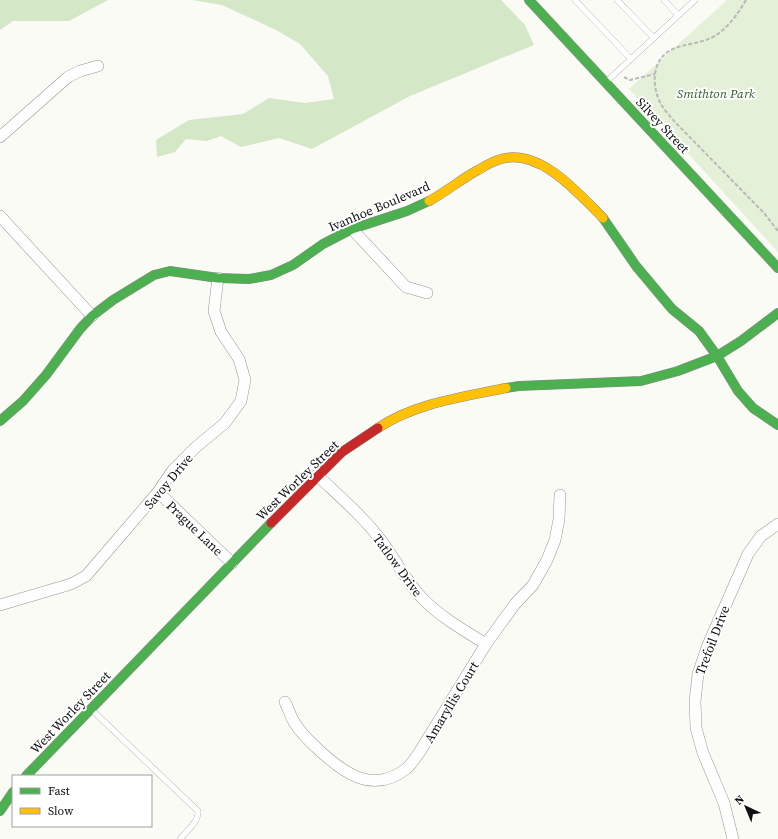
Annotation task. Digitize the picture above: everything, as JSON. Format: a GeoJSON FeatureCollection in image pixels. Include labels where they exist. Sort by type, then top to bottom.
{"type":"FeatureCollection","features":[{"type":"Feature","properties":{"kind":"street","name":"Silvey Street"},"geometry":{"type":"LineString","coordinates":[[529,0],[778,268]]}},
{"type":"Feature","properties":{"kind":"street"},"geometry":{"type":"LineString","coordinates":[[0,137],[68,77],[80,71],[98,66]]}},
{"type":"Feature","properties":{"kind":"street","name":"Ivanhoe Boulevard"},"geometry":{"type":"LineString","coordinates":[[0,420],[23,401],[92,316],[113,300],[154,275],[170,271],[218,278],[249,279],[271,274],[293,265],[323,244],[352,229],[407,210],[434,198],[478,170],[501,159],[522,158],[542,165],[576,190],[604,219],[636,266],[668,304],[699,331],[717,356],[738,391],[753,408],[778,425]]}},
{"type":"Feature","properties":{"kind":"street"},"geometry":{"type":"LineString","coordinates":[[0,216],[92,316]]}},
{"type":"Feature","properties":{"kind":"street"},"geometry":{"type":"LineString","coordinates":[[352,229],[406,287],[427,293]]}},
{"type":"Feature","properties":{"kind":"street","name":"Savoy Drive"},"geometry":{"type":"LineString","coordinates":[[0,605],[71,584],[86,576],[158,492],[173,470],[196,447],[225,423],[241,401],[245,380],[239,359],[221,332],[214,311],[218,278]]}},
{"type":"Feature","properties":{"kind":"street","name":"West Worley Street"},"geometry":{"type":"LineString","coordinates":[[27,775],[317,476],[342,452],[390,420],[442,401],[519,386],[641,381],[678,371],[717,356],[741,341],[778,313]]}},
{"type":"Feature","properties":{"kind":"street","name":"Tatlow Drive"},"geometry":{"type":"LineString","coordinates":[[317,476],[370,526],[384,544],[409,583],[424,601],[445,618],[486,644]]}},
{"type":"Feature","properties":{"kind":"street","name":"Prague Lane"},"geometry":{"type":"LineString","coordinates":[[158,492],[232,563]]}},
{"type":"Feature","properties":{"kind":"street","name":"Amaryllis Court"},"geometry":{"type":"LineString","coordinates":[[285,702],[294,722],[313,745],[339,768],[355,778],[373,781],[391,778],[406,769],[420,753],[486,644],[515,604],[533,585],[547,560],[555,540],[559,519],[560,495]]}},
{"type":"Feature","properties":{"kind":"street","name":"Trefoil Drive"},"geometry":{"type":"LineString","coordinates":[[733,839],[724,803],[703,752],[696,728],[695,701],[698,674],[708,645],[748,554],[761,536],[778,524]]}},
{"type":"Feature","properties":{"kind":"street"},"geometry":{"type":"LineString","coordinates":[[0,811],[12,793]]}},
{"type":"Feature","properties":{"kind":"lane"},"geometry":{"type":"LineString","coordinates":[[575,0],[631,59]]}},
{"type":"Feature","properties":{"kind":"lane"},"geometry":{"type":"LineString","coordinates":[[617,0],[654,38]]}},
{"type":"Feature","properties":{"kind":"lane"},"geometry":{"type":"LineString","coordinates":[[664,0],[678,16]]}},
{"type":"Feature","properties":{"kind":"lane"},"geometry":{"type":"LineString","coordinates":[[606,83],[695,0]]}},
{"type":"Feature","properties":{"kind":"lane"},"geometry":{"type":"LineString","coordinates":[[91,708],[198,811],[199,815],[194,823],[180,839]]}},
{"type":"Feature","properties":{"kind":"path"},"geometry":{"type":"LineString","coordinates":[[746,0],[731,22],[717,34],[711,38],[669,51],[663,56],[657,66],[655,74],[656,91],[661,105],[674,121],[764,213],[778,231]]}},
{"type":"Feature","properties":{"kind":"green space"},"geometry":{"type":"Polygon","coordinates":[[[0,0],[108,0],[69,21],[13,21],[0,30],[0,0]]]}},
{"type":"Feature","properties":{"kind":"green space"},"geometry":{"type":"Polygon","coordinates":[[[192,0],[501,0],[525,25],[534,45],[410,96],[312,149],[279,138],[241,147],[221,136],[207,141],[186,139],[175,152],[157,157],[156,140],[189,120],[243,114],[269,98],[305,103],[334,99],[328,76],[300,44],[276,30],[222,5],[192,0]]]}},
{"type":"Feature","properties":{"kind":"green space","name":"Smithton Park"},"geometry":{"type":"Polygon","coordinates":[[[727,0],[778,0],[778,252],[629,89],[727,0]]]}},
{"type":"Feature","properties":{"kind":"traffic: fast"},"geometry":{"type":"LineString","coordinates":[[529,0],[778,268]]}},
{"type":"Feature","properties":{"kind":"traffic: fast"},"geometry":{"type":"LineString","coordinates":[[0,421],[23,401],[46,375],[80,329],[92,316],[113,300],[154,275],[170,271],[218,278],[249,279],[271,275],[293,265],[323,244],[352,229],[407,211],[429,201]]}},
{"type":"Feature","properties":{"kind":"traffic: fast"},"geometry":{"type":"LineString","coordinates":[[603,218],[636,266],[672,309],[699,331],[717,356],[738,391],[753,408],[778,425]]}},
{"type":"Feature","properties":{"kind":"traffic: fast"},"geometry":{"type":"LineString","coordinates":[[506,388],[519,386],[641,381],[678,371],[717,356],[741,341],[778,313]]}},
{"type":"Feature","properties":{"kind":"traffic: fast"},"geometry":{"type":"LineString","coordinates":[[27,775],[271,523]]}},
{"type":"Feature","properties":{"kind":"traffic: fast"},"geometry":{"type":"LineString","coordinates":[[0,811],[12,793]]}},
{"type":"Feature","properties":{"kind":"traffic: slow"},"geometry":{"type":"LineString","coordinates":[[429,201],[489,164],[501,159],[516,157],[530,160],[544,166],[557,175],[570,185],[603,218]]}},
{"type":"Feature","properties":{"kind":"traffic: slow"},"geometry":{"type":"LineString","coordinates":[[378,428],[392,419],[423,407],[456,398],[506,388]]}},
{"type":"Feature","properties":{"kind":"traffic: jam"},"geometry":{"type":"LineString","coordinates":[[271,523],[342,452],[378,428]]}}]}
